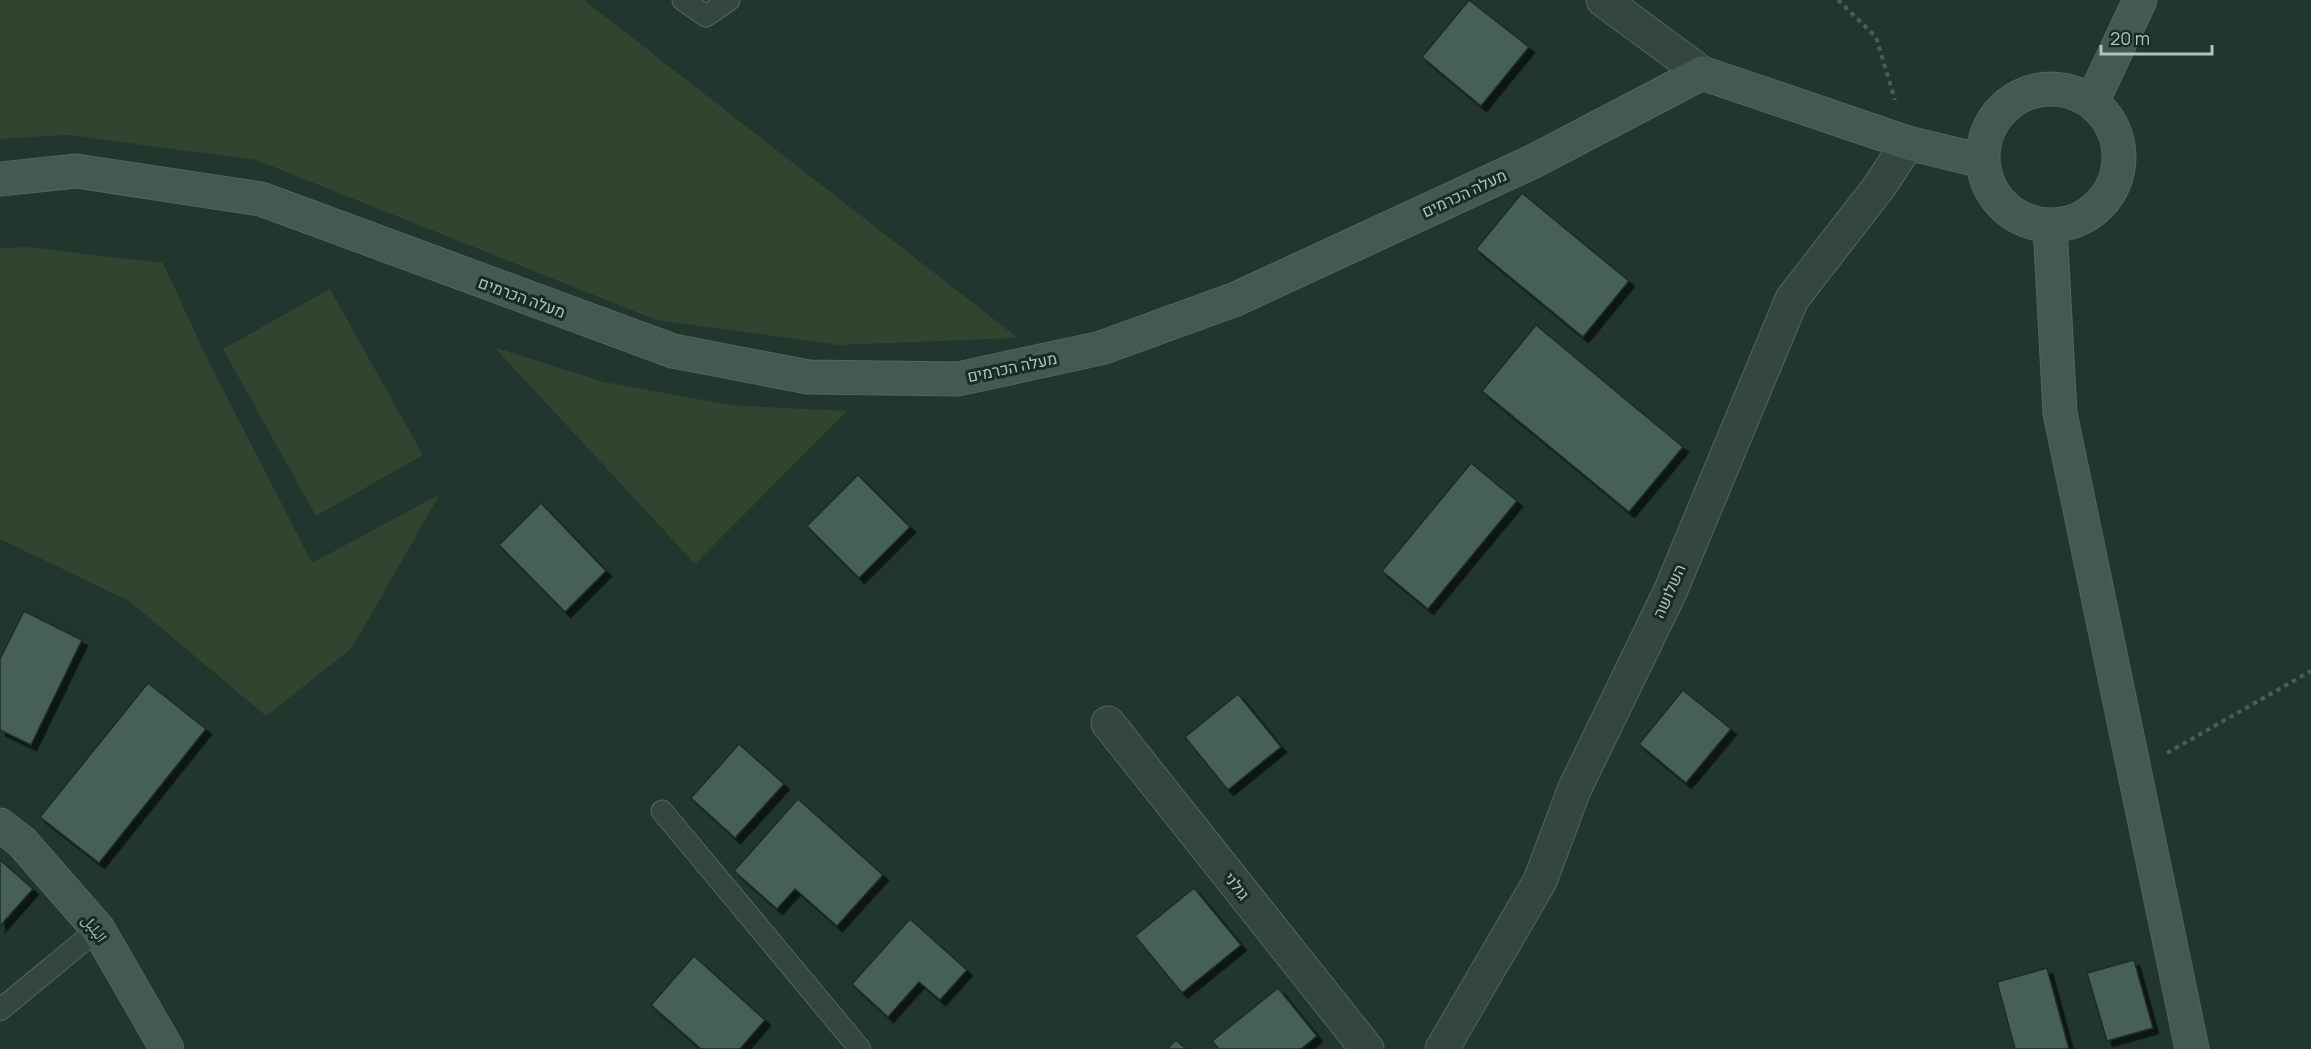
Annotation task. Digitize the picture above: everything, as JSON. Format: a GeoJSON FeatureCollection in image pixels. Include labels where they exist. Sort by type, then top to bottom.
{"type":"FeatureCollection","features":[{"type":"Feature","properties":{"kind":"street"},"geometry":{"type":"LineString","coordinates":[[1603,0],[1702,73],[1908,143],[1982,161]]}},
{"type":"Feature","properties":{"kind":"street"},"geometry":{"type":"LineString","coordinates":[[2092,102],[2140,0]]}},
{"type":"Feature","properties":{"kind":"street","name":"מעלה הכרמים"},"geometry":{"type":"LineString","coordinates":[[0,179],[76,171],[261,199],[673,351],[808,377],[958,379],[1101,348],[1236,299],[1533,161],[1702,73]]}},
{"type":"Feature","properties":{"kind":"street"},"geometry":{"type":"LineString","coordinates":[[2050,88],[2073,92],[2092,102],[2108,118],[2116,137],[2119,158],[2116,179],[2105,198],[2090,213],[2071,223],[2050,226],[2030,223],[2011,214],[1996,200],[1986,181],[1982,161],[1984,139],[1994,119],[2009,102],[2029,92],[2050,88]]}},
{"type":"Feature","properties":{"kind":"street","name":"השלושה"},"geometry":{"type":"LineString","coordinates":[[1442,1049],[1450,1040],[1540,881],[1574,790],[1670,592],[1792,298],[1879,187],[1908,143]]}},
{"type":"Feature","properties":{"kind":"street"},"geometry":{"type":"LineString","coordinates":[[2050,226],[2060,414],[2192,1049]]}},
{"type":"Feature","properties":{"kind":"street","name":"גולני"},"geometry":{"type":"LineString","coordinates":[[1108,723],[1367,1049]]}},
{"type":"Feature","properties":{"kind":"street","name":"البلبل"},"geometry":{"type":"LineString","coordinates":[[0,825],[22,842],[98,929],[167,1049]]}},
{"type":"Feature","properties":{"kind":"lane"},"geometry":{"type":"LineString","coordinates":[[683,0],[706,16],[729,0]]}},
{"type":"Feature","properties":{"kind":"lane"},"geometry":{"type":"LineString","coordinates":[[662,811],[860,1049]]}},
{"type":"Feature","properties":{"kind":"lane"},"geometry":{"type":"LineString","coordinates":[[0,1010],[98,929]]}},
{"type":"Feature","properties":{"kind":"path"},"geometry":{"type":"LineString","coordinates":[[1838,0],[1876,37],[1908,143]]}},
{"type":"Feature","properties":{"kind":"path"},"geometry":{"type":"LineString","coordinates":[[2133,772],[2311,671]]}},
{"type":"Feature","properties":{"kind":"green space"},"geometry":{"type":"Polygon","coordinates":[[[0,0],[584,0],[1018,338],[839,345],[656,320],[256,160],[67,135],[0,139],[0,0]]]}},
{"type":"Feature","properties":{"kind":"green space"},"geometry":{"type":"Polygon","coordinates":[[[27,247],[163,263],[207,358],[312,563],[440,494],[352,648],[266,716],[129,601],[0,539],[0,248],[27,247]]]}},
{"type":"Feature","properties":{"kind":"green space"},"geometry":{"type":"Polygon","coordinates":[[[330,289],[423,455],[316,516],[223,349],[330,289]]]}},
{"type":"Feature","properties":{"kind":"green space"},"geometry":{"type":"Polygon","coordinates":[[[494,347],[604,382],[730,405],[847,411],[695,564],[494,347]]]}},
{"type":"Feature","properties":{"kind":"building"},"geometry":{"type":"Polygon","coordinates":[[[1469,0],[1529,47],[1481,106],[1422,57],[1469,0]]]}},
{"type":"Feature","properties":{"kind":"building"},"geometry":{"type":"Polygon","coordinates":[[[1522,193],[1629,281],[1583,337],[1476,249],[1522,193]]]}},
{"type":"Feature","properties":{"kind":"building"},"geometry":{"type":"Polygon","coordinates":[[[1536,325],[1683,447],[1629,512],[1482,391],[1536,325]]]}},
{"type":"Feature","properties":{"kind":"building"},"geometry":{"type":"Polygon","coordinates":[[[1471,463],[1517,501],[1428,609],[1382,571],[1471,463]]]}},
{"type":"Feature","properties":{"kind":"building"},"geometry":{"type":"Polygon","coordinates":[[[858,475],[910,527],[859,578],[807,526],[858,475]]]}},
{"type":"Feature","properties":{"kind":"building"},"geometry":{"type":"Polygon","coordinates":[[[541,503],[606,571],[565,612],[499,545],[541,503]]]}},
{"type":"Feature","properties":{"kind":"building"},"geometry":{"type":"Polygon","coordinates":[[[24,611],[82,640],[31,745],[0,730],[0,659],[24,611]]]}},
{"type":"Feature","properties":{"kind":"building"},"geometry":{"type":"Polygon","coordinates":[[[148,683],[206,729],[99,863],[40,817],[148,683]]]}},
{"type":"Feature","properties":{"kind":"building"},"geometry":{"type":"Polygon","coordinates":[[[1683,690],[1731,729],[1686,783],[1639,744],[1683,690]]]}},
{"type":"Feature","properties":{"kind":"building"},"geometry":{"type":"Polygon","coordinates":[[[1238,694],[1281,747],[1228,790],[1185,737],[1238,694]]]}},
{"type":"Feature","properties":{"kind":"building"},"geometry":{"type":"Polygon","coordinates":[[[739,744],[784,784],[735,838],[691,798],[739,744]]]}},
{"type":"Feature","properties":{"kind":"building"},"geometry":{"type":"Polygon","coordinates":[[[798,799],[883,875],[837,926],[795,889],[777,909],[734,871],[798,799]]]}},
{"type":"Feature","properties":{"kind":"building"},"geometry":{"type":"Polygon","coordinates":[[[0,860],[33,889],[0,926],[0,860]]]}},
{"type":"Feature","properties":{"kind":"building"},"geometry":{"type":"Polygon","coordinates":[[[1194,888],[1241,945],[1182,993],[1135,936],[1194,888]]]}},
{"type":"Feature","properties":{"kind":"building"},"geometry":{"type":"Polygon","coordinates":[[[910,919],[967,970],[940,1000],[919,982],[888,1017],[852,984],[910,919]]]}},
{"type":"Feature","properties":{"kind":"building"},"geometry":{"type":"Polygon","coordinates":[[[694,956],[765,1020],[740,1049],[701,1049],[651,1005],[694,956]]]}},
{"type":"Feature","properties":{"kind":"building"},"geometry":{"type":"Polygon","coordinates":[[[2134,960],[2153,1028],[2107,1041],[2087,973],[2134,960]]]}},
{"type":"Feature","properties":{"kind":"building"},"geometry":{"type":"Polygon","coordinates":[[[2047,968],[2069,1049],[2015,1049],[1997,982],[2047,968]]]}},
{"type":"Feature","properties":{"kind":"building"},"geometry":{"type":"Polygon","coordinates":[[[1278,988],[1317,1036],[1301,1049],[1219,1049],[1212,1041],[1278,988]]]}},
{"type":"Feature","properties":{"kind":"building"},"geometry":{"type":"Polygon","coordinates":[[[1176,1040],[1186,1049],[1167,1049],[1176,1040]]]}}]}
